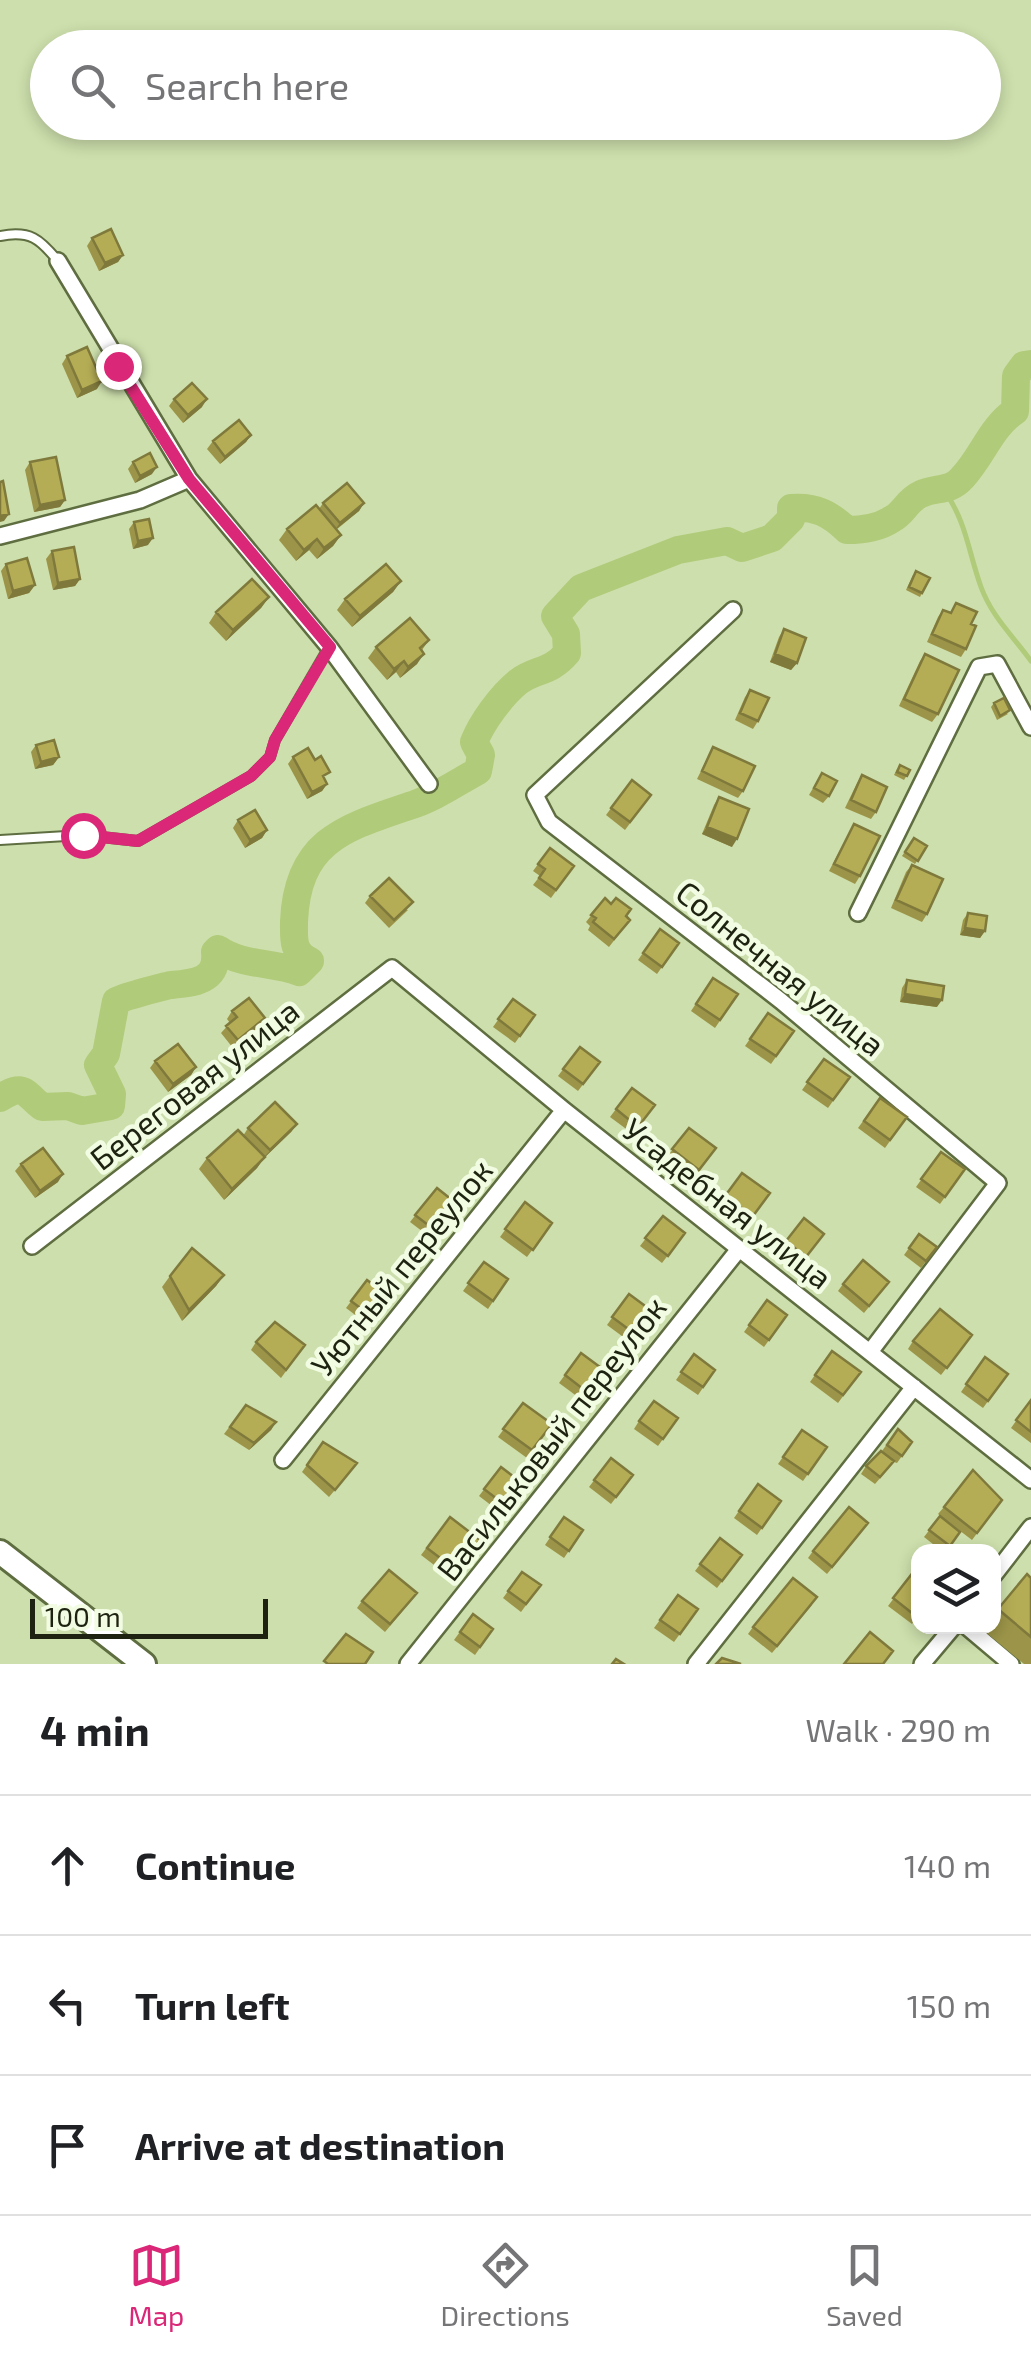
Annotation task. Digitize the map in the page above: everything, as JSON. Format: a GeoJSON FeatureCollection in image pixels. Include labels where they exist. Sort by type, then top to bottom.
{"type":"FeatureCollection","features":[{"type":"Feature","properties":{"kind":"street"},"geometry":{"type":"LineString","coordinates":[[58,261],[189,479],[330,647],[429,784]]}},
{"type":"Feature","properties":{"kind":"street"},"geometry":{"type":"LineString","coordinates":[[0,536],[140,500],[189,479]]}},
{"type":"Feature","properties":{"kind":"street","name":"Солнечная улица"},"geometry":{"type":"LineString","coordinates":[[733,610],[535,795],[549,822],[780,1001],[998,1183],[870,1352]]}},
{"type":"Feature","properties":{"kind":"street"},"geometry":{"type":"LineString","coordinates":[[858,913],[979,666],[996,664],[1031,727]]}},
{"type":"Feature","properties":{"kind":"street","name":"Усадебная улица"},"geometry":{"type":"LineString","coordinates":[[392,968],[564,1110],[1031,1480]]}},
{"type":"Feature","properties":{"kind":"street","name":"Береговая улица"},"geometry":{"type":"LineString","coordinates":[[32,1246],[392,968]]}},
{"type":"Feature","properties":{"kind":"street","name":"Уютный переулок"},"geometry":{"type":"LineString","coordinates":[[283,1460],[564,1110]]}},
{"type":"Feature","properties":{"kind":"street","name":"Васильковый переулок"},"geometry":{"type":"LineString","coordinates":[[408,1664],[739,1248]]}},
{"type":"Feature","properties":{"kind":"street"},"geometry":{"type":"LineString","coordinates":[[696,1664],[914,1387]]}},
{"type":"Feature","properties":{"kind":"street"},"geometry":{"type":"LineString","coordinates":[[1001,1566],[1031,1526]]}},
{"type":"Feature","properties":{"kind":"street"},"geometry":{"type":"LineString","coordinates":[[0,1552],[144,1664]]}},
{"type":"Feature","properties":{"kind":"street"},"geometry":{"type":"LineString","coordinates":[[922,1664],[947,1634]]}},
{"type":"Feature","properties":{"kind":"street"},"geometry":{"type":"LineString","coordinates":[[975,1634],[1011,1664]]}},
{"type":"Feature","properties":{"kind":"lane"},"geometry":{"type":"LineString","coordinates":[[0,236],[23,232],[34,236],[58,261]]}},
{"type":"Feature","properties":{"kind":"lane"},"geometry":{"type":"LineString","coordinates":[[0,840],[83,835],[138,841],[251,776],[270,757],[275,740],[330,647]]}},
{"type":"Feature","properties":{"kind":"building"},"geometry":{"type":"Polygon","coordinates":[[[111,229],[123,255],[105,263],[92,238],[111,229]]]}},
{"type":"Feature","properties":{"kind":"building"},"geometry":{"type":"Polygon","coordinates":[[[87,347],[102,381],[82,390],[67,356],[87,347]]]}},
{"type":"Feature","properties":{"kind":"building"},"geometry":{"type":"Polygon","coordinates":[[[192,383],[207,399],[188,415],[174,399],[192,383]]]}},
{"type":"Feature","properties":{"kind":"building"},"geometry":{"type":"Polygon","coordinates":[[[239,420],[251,435],[225,457],[213,441],[239,420]]]}},
{"type":"Feature","properties":{"kind":"building"},"geometry":{"type":"Polygon","coordinates":[[[150,453],[157,467],[140,476],[133,462],[150,453]]]}},
{"type":"Feature","properties":{"kind":"building"},"geometry":{"type":"Polygon","coordinates":[[[56,457],[65,500],[40,505],[30,462],[56,457]]]}},
{"type":"Feature","properties":{"kind":"building"},"geometry":{"type":"Polygon","coordinates":[[[3,481],[9,514],[0,516],[0,482],[3,481]]]}},
{"type":"Feature","properties":{"kind":"building"},"geometry":{"type":"Polygon","coordinates":[[[347,483],[364,503],[340,523],[323,503],[347,483]]]}},
{"type":"Feature","properties":{"kind":"building"},"geometry":{"type":"Polygon","coordinates":[[[316,505],[341,535],[324,548],[317,539],[304,550],[287,529],[316,505]]]}},
{"type":"Feature","properties":{"kind":"building"},"geometry":{"type":"Polygon","coordinates":[[[149,519],[153,538],[138,541],[134,522],[149,519]]]}},
{"type":"Feature","properties":{"kind":"building"},"geometry":{"type":"Polygon","coordinates":[[[74,547],[80,579],[58,583],[52,551],[74,547]]]}},
{"type":"Feature","properties":{"kind":"building"},"geometry":{"type":"Polygon","coordinates":[[[27,558],[35,585],[13,591],[6,564],[27,558]]]}},
{"type":"Feature","properties":{"kind":"building"},"geometry":{"type":"Polygon","coordinates":[[[386,564],[401,581],[360,616],[345,599],[386,564]]]}},
{"type":"Feature","properties":{"kind":"building"},"geometry":{"type":"Polygon","coordinates":[[[916,571],[930,578],[922,593],[909,587],[916,571]]]}},
{"type":"Feature","properties":{"kind":"building"},"geometry":{"type":"Polygon","coordinates":[[[252,579],[269,597],[233,630],[216,612],[252,579]]]}},
{"type":"Feature","properties":{"kind":"building"},"geometry":{"type":"Polygon","coordinates":[[[956,603],[977,612],[971,624],[976,626],[966,649],[932,634],[943,610],[951,613],[956,603]]]}},
{"type":"Feature","properties":{"kind":"building"},"geometry":{"type":"Polygon","coordinates":[[[410,618],[429,640],[420,648],[424,654],[408,667],[404,661],[394,669],[376,647],[410,618]]]}},
{"type":"Feature","properties":{"kind":"building"},"geometry":{"type":"Polygon","coordinates":[[[784,629],[806,638],[797,663],[775,654],[784,629]]]}},
{"type":"Feature","properties":{"kind":"building"},"geometry":{"type":"Polygon","coordinates":[[[925,654],[959,670],[938,714],[904,699],[925,654]]]}},
{"type":"Feature","properties":{"kind":"building"},"geometry":{"type":"Polygon","coordinates":[[[750,690],[769,698],[758,721],[740,713],[750,690]]]}},
{"type":"Feature","properties":{"kind":"building"},"geometry":{"type":"Polygon","coordinates":[[[1004,698],[1010,710],[1000,716],[994,703],[1004,698]]]}},
{"type":"Feature","properties":{"kind":"building"},"geometry":{"type":"Polygon","coordinates":[[[54,740],[59,757],[41,762],[36,745],[54,740]]]}},
{"type":"Feature","properties":{"kind":"building"},"geometry":{"type":"Polygon","coordinates":[[[713,747],[755,766],[743,791],[702,771],[713,747]]]}},
{"type":"Feature","properties":{"kind":"building"},"geometry":{"type":"Polygon","coordinates":[[[308,748],[315,760],[321,756],[330,772],[323,776],[327,784],[312,792],[293,757],[308,748]]]}},
{"type":"Feature","properties":{"kind":"building"},"geometry":{"type":"Polygon","coordinates":[[[900,765],[910,770],[907,776],[897,772],[900,765]]]}},
{"type":"Feature","properties":{"kind":"building"},"geometry":{"type":"Polygon","coordinates":[[[822,773],[837,781],[829,796],[814,788],[822,773]]]}},
{"type":"Feature","properties":{"kind":"building"},"geometry":{"type":"Polygon","coordinates":[[[862,775],[887,787],[876,812],[851,800],[862,775]]]}},
{"type":"Feature","properties":{"kind":"building"},"geometry":{"type":"Polygon","coordinates":[[[632,780],[651,795],[630,822],[611,808],[632,780]]]}},
{"type":"Feature","properties":{"kind":"building"},"geometry":{"type":"Polygon","coordinates":[[[719,797],[749,809],[737,839],[707,827],[719,797]]]}},
{"type":"Feature","properties":{"kind":"building"},"geometry":{"type":"Polygon","coordinates":[[[255,810],[267,830],[250,840],[238,820],[255,810]]]}},
{"type":"Feature","properties":{"kind":"building"},"geometry":{"type":"Polygon","coordinates":[[[854,824],[880,836],[860,876],[834,864],[854,824]]]}},
{"type":"Feature","properties":{"kind":"building"},"geometry":{"type":"Polygon","coordinates":[[[914,838],[927,846],[918,861],[905,852],[914,838]]]}},
{"type":"Feature","properties":{"kind":"building"},"geometry":{"type":"Polygon","coordinates":[[[550,848],[574,866],[556,890],[539,878],[545,869],[538,864],[550,848]]]}},
{"type":"Feature","properties":{"kind":"building"},"geometry":{"type":"Polygon","coordinates":[[[912,865],[943,879],[927,914],[896,900],[912,865]]]}},
{"type":"Feature","properties":{"kind":"building"},"geometry":{"type":"Polygon","coordinates":[[[389,878],[413,902],[394,920],[370,896],[389,878]]]}},
{"type":"Feature","properties":{"kind":"building"},"geometry":{"type":"Polygon","coordinates":[[[605,898],[611,904],[616,898],[631,909],[626,916],[630,920],[614,939],[593,922],[596,918],[591,915],[605,898]]]}},
{"type":"Feature","properties":{"kind":"building"},"geometry":{"type":"Polygon","coordinates":[[[968,913],[987,916],[985,931],[965,928],[968,913]]]}},
{"type":"Feature","properties":{"kind":"building"},"geometry":{"type":"Polygon","coordinates":[[[660,929],[679,943],[662,967],[643,953],[660,929]]]}},
{"type":"Feature","properties":{"kind":"building"},"geometry":{"type":"Polygon","coordinates":[[[713,978],[738,994],[720,1020],[696,1004],[713,978]]]}},
{"type":"Feature","properties":{"kind":"building"},"geometry":{"type":"Polygon","coordinates":[[[907,980],[944,986],[942,1000],[905,994],[907,980]]]}},
{"type":"Feature","properties":{"kind":"building"},"geometry":{"type":"Polygon","coordinates":[[[249,998],[265,1018],[238,1040],[226,1026],[237,1017],[232,1011],[249,998]]]}},
{"type":"Feature","properties":{"kind":"building"},"geometry":{"type":"Polygon","coordinates":[[[513,999],[535,1015],[520,1036],[498,1019],[513,999]]]}},
{"type":"Feature","properties":{"kind":"building"},"geometry":{"type":"Polygon","coordinates":[[[768,1013],[794,1031],[776,1056],[750,1039],[768,1013]]]}},
{"type":"Feature","properties":{"kind":"building"},"geometry":{"type":"Polygon","coordinates":[[[178,1044],[196,1067],[173,1084],[155,1061],[178,1044]]]}},
{"type":"Feature","properties":{"kind":"building"},"geometry":{"type":"Polygon","coordinates":[[[580,1047],[600,1062],[583,1084],[563,1069],[580,1047]]]}},
{"type":"Feature","properties":{"kind":"building"},"geometry":{"type":"Polygon","coordinates":[[[824,1059],[850,1077],[833,1100],[807,1082],[824,1059]]]}},
{"type":"Feature","properties":{"kind":"building"},"geometry":{"type":"Polygon","coordinates":[[[632,1088],[655,1105],[638,1127],[616,1109],[632,1088]]]}},
{"type":"Feature","properties":{"kind":"building"},"geometry":{"type":"Polygon","coordinates":[[[880,1098],[907,1117],[890,1140],[864,1121],[880,1098]]]}},
{"type":"Feature","properties":{"kind":"building"},"geometry":{"type":"Polygon","coordinates":[[[275,1102],[297,1124],[270,1150],[248,1128],[275,1102]]]}},
{"type":"Feature","properties":{"kind":"building"},"geometry":{"type":"Polygon","coordinates":[[[689,1128],[716,1148],[699,1170],[672,1149],[689,1128]]]}},
{"type":"Feature","properties":{"kind":"building"},"geometry":{"type":"Polygon","coordinates":[[[238,1130],[265,1157],[232,1189],[207,1158],[238,1130]]]}},
{"type":"Feature","properties":{"kind":"building"},"geometry":{"type":"Polygon","coordinates":[[[43,1148],[63,1174],[40,1191],[21,1164],[43,1148]]]}},
{"type":"Feature","properties":{"kind":"building"},"geometry":{"type":"Polygon","coordinates":[[[941,1152],[965,1169],[945,1197],[921,1179],[941,1152]]]}},
{"type":"Feature","properties":{"kind":"building"},"geometry":{"type":"Polygon","coordinates":[[[742,1173],[770,1193],[753,1216],[725,1196],[742,1173]]]}},
{"type":"Feature","properties":{"kind":"building"},"geometry":{"type":"Polygon","coordinates":[[[437,1188],[457,1204],[436,1231],[415,1215],[437,1188]]]}},
{"type":"Feature","properties":{"kind":"building"},"geometry":{"type":"Polygon","coordinates":[[[525,1202],[552,1223],[533,1250],[505,1229],[525,1202]]]}},
{"type":"Feature","properties":{"kind":"building"},"geometry":{"type":"Polygon","coordinates":[[[663,1216],[685,1233],[668,1256],[645,1238],[663,1216]]]}},
{"type":"Feature","properties":{"kind":"building"},"geometry":{"type":"Polygon","coordinates":[[[804,1218],[824,1234],[806,1257],[786,1241],[804,1218]]]}},
{"type":"Feature","properties":{"kind":"building"},"geometry":{"type":"Polygon","coordinates":[[[919,1234],[937,1247],[926,1261],[909,1248],[919,1234]]]}},
{"type":"Feature","properties":{"kind":"building"},"geometry":{"type":"Polygon","coordinates":[[[192,1248],[224,1275],[189,1310],[170,1276],[192,1248]]]}},
{"type":"Feature","properties":{"kind":"building"},"geometry":{"type":"Polygon","coordinates":[[[863,1260],[889,1282],[869,1306],[843,1284],[863,1260]]]}},
{"type":"Feature","properties":{"kind":"building"},"geometry":{"type":"Polygon","coordinates":[[[484,1262],[508,1279],[493,1301],[468,1283],[484,1262]]]}},
{"type":"Feature","properties":{"kind":"building"},"geometry":{"type":"Polygon","coordinates":[[[367,1280],[386,1294],[371,1316],[351,1301],[367,1280]]]}},
{"type":"Feature","properties":{"kind":"building"},"geometry":{"type":"Polygon","coordinates":[[[629,1294],[652,1311],[635,1334],[612,1317],[629,1294]]]}},
{"type":"Feature","properties":{"kind":"building"},"geometry":{"type":"Polygon","coordinates":[[[767,1300],[787,1315],[769,1340],[749,1325],[767,1300]]]}},
{"type":"Feature","properties":{"kind":"building"},"geometry":{"type":"Polygon","coordinates":[[[940,1309],[972,1335],[947,1368],[913,1341],[940,1309]]]}},
{"type":"Feature","properties":{"kind":"building"},"geometry":{"type":"Polygon","coordinates":[[[275,1322],[305,1345],[286,1370],[256,1342],[275,1322]]]}},
{"type":"Feature","properties":{"kind":"building"},"geometry":{"type":"Polygon","coordinates":[[[832,1351],[861,1372],[843,1395],[815,1375],[832,1351]]]}},
{"type":"Feature","properties":{"kind":"building"},"geometry":{"type":"Polygon","coordinates":[[[581,1353],[604,1370],[587,1392],[565,1375],[581,1353]]]}},
{"type":"Feature","properties":{"kind":"building"},"geometry":{"type":"Polygon","coordinates":[[[694,1354],[715,1370],[703,1387],[681,1372],[694,1354]]]}},
{"type":"Feature","properties":{"kind":"building"},"geometry":{"type":"Polygon","coordinates":[[[985,1357],[1008,1374],[988,1401],[966,1384],[985,1357]]]}},
{"type":"Feature","properties":{"kind":"building"},"geometry":{"type":"Polygon","coordinates":[[[1031,1400],[1031,1432],[1016,1420],[1031,1400]]]}},
{"type":"Feature","properties":{"kind":"building"},"geometry":{"type":"Polygon","coordinates":[[[654,1401],[678,1418],[663,1439],[639,1421],[654,1401]]]}},
{"type":"Feature","properties":{"kind":"building"},"geometry":{"type":"Polygon","coordinates":[[[523,1403],[552,1424],[532,1450],[503,1429],[523,1403]]]}},
{"type":"Feature","properties":{"kind":"building"},"geometry":{"type":"Polygon","coordinates":[[[246,1405],[276,1422],[254,1443],[230,1427],[246,1405]]]}},
{"type":"Feature","properties":{"kind":"building"},"geometry":{"type":"Polygon","coordinates":[[[898,1429],[912,1442],[902,1456],[887,1445],[898,1429]]]}},
{"type":"Feature","properties":{"kind":"building"},"geometry":{"type":"Polygon","coordinates":[[[802,1430],[827,1447],[808,1474],[783,1457],[802,1430]]]}},
{"type":"Feature","properties":{"kind":"building"},"geometry":{"type":"Polygon","coordinates":[[[323,1442],[357,1463],[335,1490],[307,1465],[323,1442]]]}},
{"type":"Feature","properties":{"kind":"building"},"geometry":{"type":"Polygon","coordinates":[[[881,1451],[894,1461],[880,1477],[866,1466],[881,1451]]]}},
{"type":"Feature","properties":{"kind":"building"},"geometry":{"type":"Polygon","coordinates":[[[611,1458],[633,1475],[616,1497],[594,1480],[611,1458]]]}},
{"type":"Feature","properties":{"kind":"building"},"geometry":{"type":"Polygon","coordinates":[[[501,1467],[518,1480],[501,1502],[484,1489],[501,1467]]]}},
{"type":"Feature","properties":{"kind":"building"},"geometry":{"type":"Polygon","coordinates":[[[973,1470],[1002,1500],[977,1533],[944,1507],[973,1470]]]}},
{"type":"Feature","properties":{"kind":"building"},"geometry":{"type":"Polygon","coordinates":[[[758,1484],[781,1501],[762,1528],[739,1511],[758,1484]]]}},
{"type":"Feature","properties":{"kind":"building"},"geometry":{"type":"Polygon","coordinates":[[[849,1507],[868,1523],[832,1567],[813,1551],[849,1507]]]}},
{"type":"Feature","properties":{"kind":"building"},"geometry":{"type":"Polygon","coordinates":[[[940,1516],[960,1532],[947,1544],[929,1530],[940,1516]]]}},
{"type":"Feature","properties":{"kind":"building"},"geometry":{"type":"Polygon","coordinates":[[[450,1517],[480,1540],[456,1570],[427,1548],[450,1517]]]}},
{"type":"Feature","properties":{"kind":"building"},"geometry":{"type":"Polygon","coordinates":[[[564,1517],[583,1530],[569,1551],[550,1537],[564,1517]]]}},
{"type":"Feature","properties":{"kind":"building"},"geometry":{"type":"Polygon","coordinates":[[[720,1538],[742,1555],[722,1581],[700,1564],[720,1538]]]}},
{"type":"Feature","properties":{"kind":"building"},"geometry":{"type":"Polygon","coordinates":[[[389,1570],[417,1593],[390,1624],[362,1601],[389,1570]]]}},
{"type":"Feature","properties":{"kind":"building"},"geometry":{"type":"Polygon","coordinates":[[[522,1572],[541,1585],[526,1604],[508,1591],[522,1572]]]}},
{"type":"Feature","properties":{"kind":"building"},"geometry":{"type":"Polygon","coordinates":[[[1027,1574],[1031,1578],[1031,1637],[1001,1612],[1001,1605],[1027,1574]]]}},
{"type":"Feature","properties":{"kind":"building"},"geometry":{"type":"Polygon","coordinates":[[[911,1575],[911,1612],[893,1598],[911,1575]]]}},
{"type":"Feature","properties":{"kind":"building"},"geometry":{"type":"Polygon","coordinates":[[[793,1578],[817,1597],[777,1646],[753,1627],[793,1578]]]}},
{"type":"Feature","properties":{"kind":"building"},"geometry":{"type":"Polygon","coordinates":[[[678,1595],[698,1609],[680,1634],[660,1620],[678,1595]]]}},
{"type":"Feature","properties":{"kind":"building"},"geometry":{"type":"Polygon","coordinates":[[[473,1614],[493,1629],[480,1647],[460,1632],[473,1614]]]}},
{"type":"Feature","properties":{"kind":"building"},"geometry":{"type":"Polygon","coordinates":[[[870,1632],[893,1651],[883,1664],[844,1664],[870,1632]]]}},
{"type":"Feature","properties":{"kind":"building"},"geometry":{"type":"Polygon","coordinates":[[[346,1634],[373,1652],[365,1664],[324,1661],[346,1634]]]}},
{"type":"Feature","properties":{"kind":"building"},"geometry":{"type":"Polygon","coordinates":[[[722,1658],[741,1664],[716,1664],[722,1658]]]}},
{"type":"Feature","properties":{"kind":"waterway"},"geometry":{"type":"LineString","coordinates":[[0,1098],[20,1090],[42,1107],[68,1106],[82,1111],[111,1106],[112,1094],[98,1065],[106,1054],[116,1001],[203,979],[213,969],[218,949],[237,958],[299,972],[310,961],[295,945],[297,895],[315,856],[345,831],[427,799],[478,771],[481,755],[474,742],[505,694],[567,653],[566,634],[555,616],[581,588],[678,550],[727,541],[742,548],[772,538],[791,519],[791,508],[822,512],[847,530],[887,522],[916,497],[953,485],[962,478],[999,425],[1015,411],[1016,376],[1024,365],[1031,364]]}},
{"type":"Feature","properties":{"kind":"waterway"},"geometry":{"type":"LineString","coordinates":[[944,490],[962,526],[986,598],[1031,661]]}},
{"type":"Feature","properties":{"kind":"route"},"geometry":{"type":"LineString","coordinates":[[83,835],[138,841],[251,776],[270,757],[275,740],[330,647],[189,479],[118,366]]}}]}
